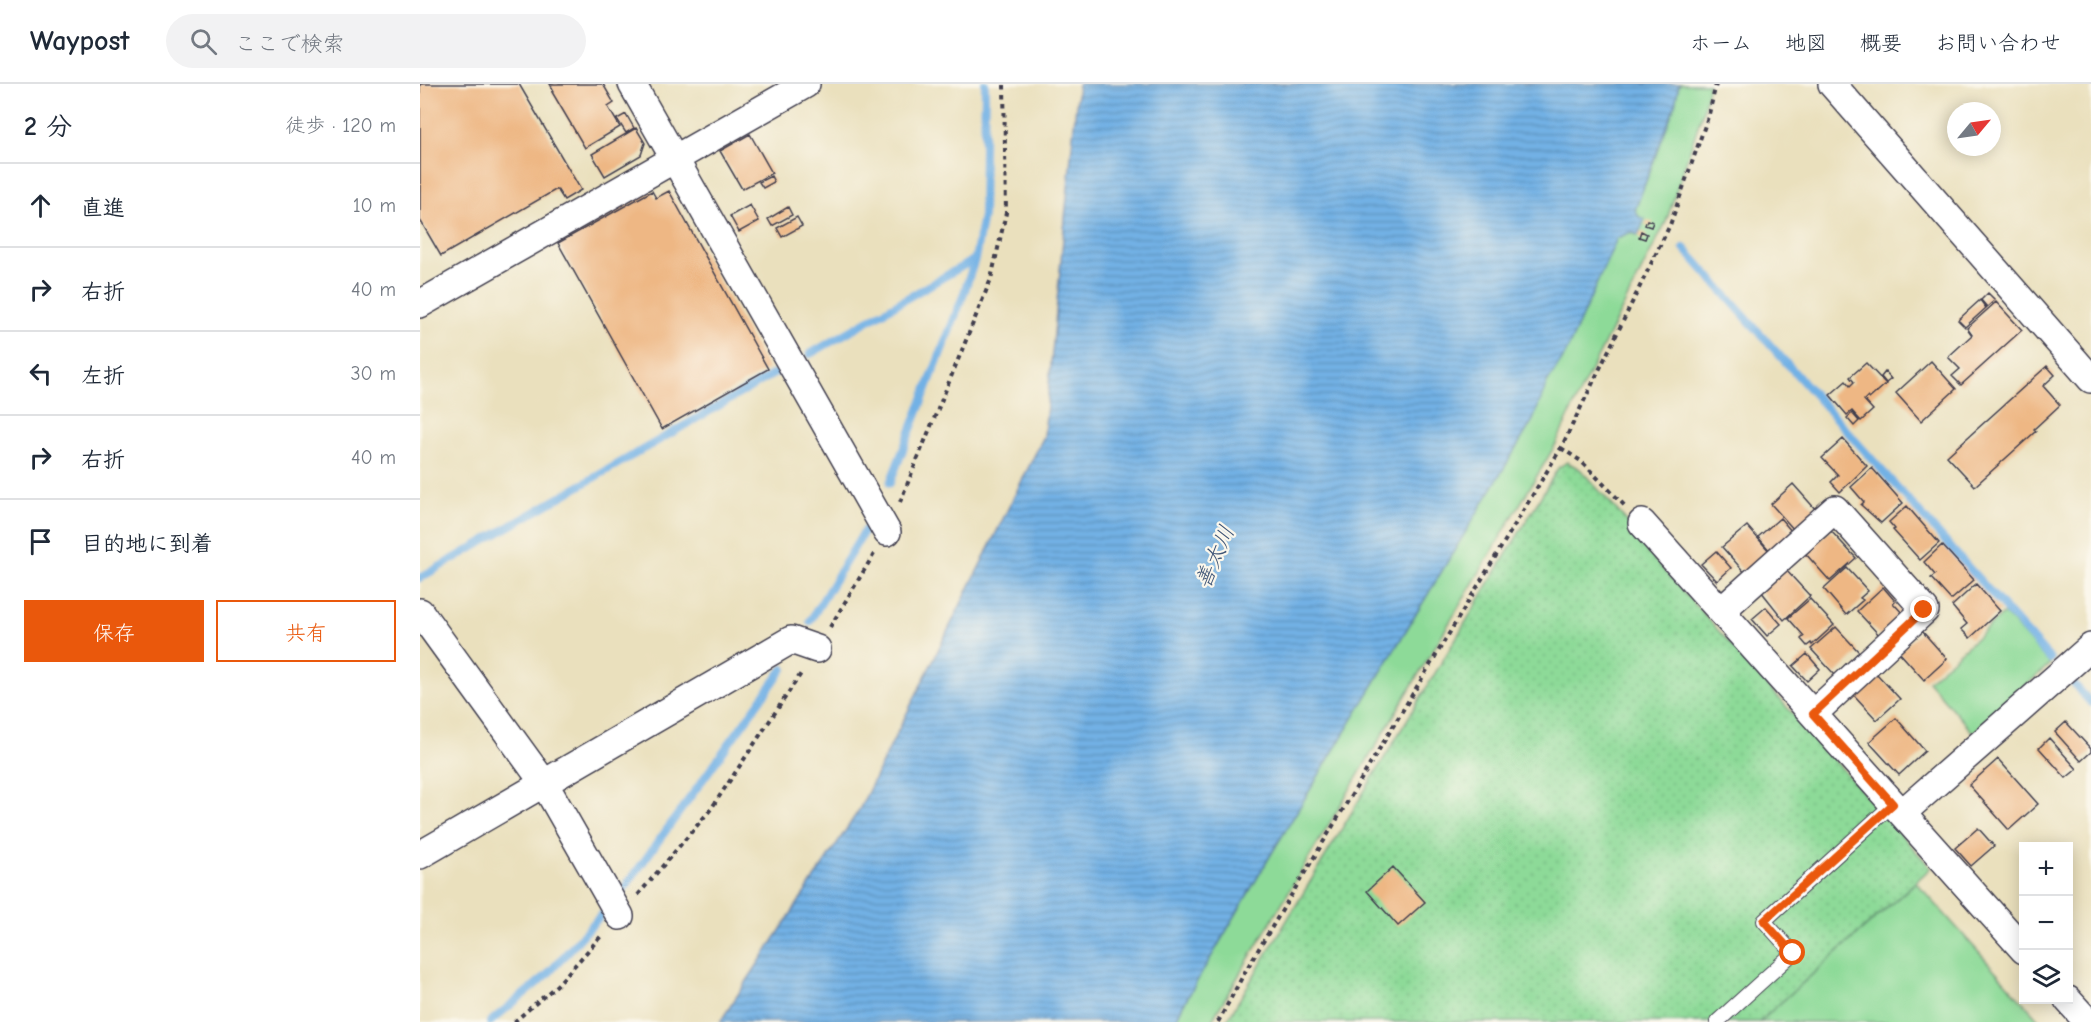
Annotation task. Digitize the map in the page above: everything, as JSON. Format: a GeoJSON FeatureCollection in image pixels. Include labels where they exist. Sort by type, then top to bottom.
{"type":"FeatureCollection","features":[{"type":"Feature","properties":{"kind":"street"},"geometry":{"type":"LineString","coordinates":[[632,84],[887,532]]}},
{"type":"Feature","properties":{"kind":"street"},"geometry":{"type":"LineString","coordinates":[[420,304],[806,84]]}},
{"type":"Feature","properties":{"kind":"street"},"geometry":{"type":"LineString","coordinates":[[1832,84],[2091,379]]}},
{"type":"Feature","properties":{"kind":"street"},"geometry":{"type":"LineString","coordinates":[[1721,611],[1834,509],[1910,593],[1924,610],[1813,714]]}},
{"type":"Feature","properties":{"kind":"street"},"geometry":{"type":"LineString","coordinates":[[1642,523],[2019,944]]}},
{"type":"Feature","properties":{"kind":"street"},"geometry":{"type":"LineString","coordinates":[[420,612],[543,783],[620,916]]}},
{"type":"Feature","properties":{"kind":"street"},"geometry":{"type":"LineString","coordinates":[[420,855],[791,640],[817,649]]}},
{"type":"Feature","properties":{"kind":"street"},"geometry":{"type":"LineString","coordinates":[[1898,809],[2091,647]]}},
{"type":"Feature","properties":{"kind":"street"},"geometry":{"type":"LineString","coordinates":[[2072,1004],[2088,1022]]}},
{"type":"Feature","properties":{"kind":"lane"},"geometry":{"type":"LineString","coordinates":[[1717,1022],[1793,953],[1764,921],[1898,809]]}},
{"type":"Feature","properties":{"kind":"path"},"geometry":{"type":"LineString","coordinates":[[514,1022],[557,985],[620,916],[711,809],[817,649],[887,532],[991,279],[1006,213],[1004,84]]}},
{"type":"Feature","properties":{"kind":"path"},"geometry":{"type":"LineString","coordinates":[[1218,1022],[1246,970],[1562,448],[1670,225],[1709,114],[1716,84]]}},
{"type":"Feature","properties":{"kind":"path"},"geometry":{"type":"LineString","coordinates":[[1562,448],[1581,461],[1642,523]]}},
{"type":"Feature","properties":{"kind":"green space"},"geometry":{"type":"Polygon","coordinates":[[[1679,84],[1709,84],[1703,111],[1666,222],[1556,444],[1211,1022],[1175,1022],[1270,856],[1533,420],[1547,383],[1565,355],[1617,238],[1631,232],[1637,235],[1639,217],[1635,210],[1675,105],[1679,84]]]}},
{"type":"Feature","properties":{"kind":"green space"},"geometry":{"type":"Polygon","coordinates":[[[1567,462],[1580,469],[1632,527],[1629,531],[1931,868],[1759,1022],[1226,1022],[1558,468],[1567,462]]]}},
{"type":"Feature","properties":{"kind":"green space"},"geometry":{"type":"Polygon","coordinates":[[[2004,613],[2050,664],[1973,733],[1928,681],[2004,613]]]}},
{"type":"Feature","properties":{"kind":"green space"},"geometry":{"type":"Polygon","coordinates":[[[1916,882],[2019,997],[2019,1004],[2025,1004],[2041,1022],[1759,1022],[1916,882]]]}},
{"type":"Feature","properties":{"kind":"water","name":"善太川"},"geometry":{"type":"Polygon","coordinates":[[[1078,84],[1679,84],[1675,105],[1635,210],[1639,217],[1645,219],[1638,235],[1631,232],[1617,238],[1565,355],[1547,383],[1533,420],[1270,856],[1175,1022],[720,1022],[859,810],[1044,436],[1078,84]]]}},
{"type":"Feature","properties":{"kind":"building"},"geometry":{"type":"Polygon","coordinates":[[[420,84],[519,84],[581,190],[564,200],[557,189],[441,256],[420,220],[420,84]]]}},
{"type":"Feature","properties":{"kind":"building"},"geometry":{"type":"Polygon","coordinates":[[[550,84],[603,84],[614,103],[608,107],[620,127],[585,148],[552,92],[554,91],[550,84]]]}},
{"type":"Feature","properties":{"kind":"building"},"geometry":{"type":"Polygon","coordinates":[[[626,114],[634,128],[626,133],[617,119],[626,114]]]}},
{"type":"Feature","properties":{"kind":"building"},"geometry":{"type":"Polygon","coordinates":[[[636,128],[645,143],[641,155],[605,176],[592,154],[636,128]]]}},
{"type":"Feature","properties":{"kind":"building"},"geometry":{"type":"Polygon","coordinates":[[[750,134],[772,173],[742,189],[720,151],[750,134]]]}},
{"type":"Feature","properties":{"kind":"building"},"geometry":{"type":"Polygon","coordinates":[[[771,176],[774,182],[763,188],[759,182],[771,176]]]}},
{"type":"Feature","properties":{"kind":"building"},"geometry":{"type":"Polygon","coordinates":[[[652,191],[656,198],[669,191],[768,369],[662,429],[558,243],[652,191]]]}},
{"type":"Feature","properties":{"kind":"building"},"geometry":{"type":"Polygon","coordinates":[[[750,205],[759,221],[739,232],[730,216],[750,205]]]}},
{"type":"Feature","properties":{"kind":"building"},"geometry":{"type":"Polygon","coordinates":[[[788,207],[792,215],[772,226],[768,219],[788,207]]]}},
{"type":"Feature","properties":{"kind":"building"},"geometry":{"type":"Polygon","coordinates":[[[797,217],[802,226],[782,237],[777,228],[797,217]]]}},
{"type":"Feature","properties":{"kind":"building"},"geometry":{"type":"Polygon","coordinates":[[[1647,220],[1653,222],[1651,227],[1645,225],[1647,220]]]}},
{"type":"Feature","properties":{"kind":"building"},"geometry":{"type":"Polygon","coordinates":[[[1641,231],[1647,234],[1645,239],[1639,237],[1641,231]]]}},
{"type":"Feature","properties":{"kind":"building"},"geometry":{"type":"Polygon","coordinates":[[[1988,293],[1995,300],[1987,307],[1981,300],[1988,293]]]}},
{"type":"Feature","properties":{"kind":"building"},"geometry":{"type":"Polygon","coordinates":[[[1980,300],[1986,308],[1965,327],[1958,320],[1980,300]]]}},
{"type":"Feature","properties":{"kind":"building"},"geometry":{"type":"Polygon","coordinates":[[[1996,302],[2022,330],[1961,385],[1952,376],[1960,369],[1948,357],[1972,335],[1967,328],[1996,302]]]}},
{"type":"Feature","properties":{"kind":"building"},"geometry":{"type":"Polygon","coordinates":[[[1931,361],[1956,389],[1921,421],[1896,393],[1931,361]]]}},
{"type":"Feature","properties":{"kind":"building"},"geometry":{"type":"Polygon","coordinates":[[[1866,363],[1886,384],[1869,399],[1867,397],[1864,400],[1873,410],[1861,421],[1852,411],[1847,415],[1830,395],[1846,381],[1850,386],[1854,382],[1850,377],[1866,363]]]}},
{"type":"Feature","properties":{"kind":"building"},"geometry":{"type":"Polygon","coordinates":[[[2047,366],[2055,375],[2043,386],[2060,405],[2034,429],[2036,431],[1975,486],[1947,456],[2047,366]]]}},
{"type":"Feature","properties":{"kind":"building"},"geometry":{"type":"Polygon","coordinates":[[[1885,372],[1891,379],[1886,383],[1881,377],[1885,372]]]}},
{"type":"Feature","properties":{"kind":"building"},"geometry":{"type":"Polygon","coordinates":[[[1852,413],[1859,421],[1854,426],[1847,418],[1852,413]]]}},
{"type":"Feature","properties":{"kind":"building"},"geometry":{"type":"Polygon","coordinates":[[[1843,439],[1867,466],[1840,492],[1831,482],[1838,475],[1822,458],[1843,439]]]}},
{"type":"Feature","properties":{"kind":"building"},"geometry":{"type":"Polygon","coordinates":[[[1872,468],[1903,503],[1881,523],[1861,505],[1864,502],[1851,487],[1872,468]]]}},
{"type":"Feature","properties":{"kind":"building"},"geometry":{"type":"Polygon","coordinates":[[[1793,484],[1817,511],[1795,531],[1771,504],[1793,484]]]}},
{"type":"Feature","properties":{"kind":"building"},"geometry":{"type":"Polygon","coordinates":[[[1907,506],[1939,543],[1920,560],[1893,530],[1895,529],[1889,522],[1907,506]]]}},
{"type":"Feature","properties":{"kind":"building"},"geometry":{"type":"Polygon","coordinates":[[[1780,518],[1792,532],[1771,552],[1758,537],[1780,518]]]}},
{"type":"Feature","properties":{"kind":"building"},"geometry":{"type":"Polygon","coordinates":[[[1747,526],[1770,552],[1746,574],[1722,547],[1747,526]]]}},
{"type":"Feature","properties":{"kind":"building"},"geometry":{"type":"Polygon","coordinates":[[[1830,530],[1856,558],[1830,581],[1805,553],[1830,530]]]}},
{"type":"Feature","properties":{"kind":"building"},"geometry":{"type":"Polygon","coordinates":[[[1942,545],[1974,580],[1951,600],[1931,578],[1935,575],[1924,562],[1942,545]]]}},
{"type":"Feature","properties":{"kind":"building"},"geometry":{"type":"Polygon","coordinates":[[[1716,551],[1731,568],[1717,581],[1701,564],[1716,551]]]}},
{"type":"Feature","properties":{"kind":"building"},"geometry":{"type":"Polygon","coordinates":[[[1847,568],[1868,591],[1860,598],[1863,600],[1846,615],[1824,589],[1847,568]]]}},
{"type":"Feature","properties":{"kind":"building"},"geometry":{"type":"Polygon","coordinates":[[[1785,569],[1810,596],[1784,620],[1761,591],[1785,569]]]}},
{"type":"Feature","properties":{"kind":"building"},"geometry":{"type":"Polygon","coordinates":[[[1976,584],[2000,611],[1970,638],[1961,629],[1967,624],[1952,606],[1976,584]]]}},
{"type":"Feature","properties":{"kind":"building"},"geometry":{"type":"Polygon","coordinates":[[[1883,587],[1904,615],[1880,636],[1857,611],[1883,587]]]}},
{"type":"Feature","properties":{"kind":"building"},"geometry":{"type":"Polygon","coordinates":[[[1810,599],[1834,625],[1812,645],[1811,643],[1807,646],[1801,639],[1804,636],[1788,618],[1810,599]]]}},
{"type":"Feature","properties":{"kind":"building"},"geometry":{"type":"Polygon","coordinates":[[[1766,607],[1781,624],[1767,636],[1752,619],[1766,607]]]}},
{"type":"Feature","properties":{"kind":"building"},"geometry":{"type":"Polygon","coordinates":[[[1836,627],[1859,652],[1835,675],[1811,649],[1836,627]]]}},
{"type":"Feature","properties":{"kind":"building"},"geometry":{"type":"Polygon","coordinates":[[[1922,631],[1947,659],[1924,680],[1899,652],[1922,631]]]}},
{"type":"Feature","properties":{"kind":"building"},"geometry":{"type":"Polygon","coordinates":[[[1807,654],[1820,669],[1807,681],[1793,666],[1807,654]]]}},
{"type":"Feature","properties":{"kind":"building"},"geometry":{"type":"Polygon","coordinates":[[[1876,673],[1900,699],[1877,720],[1853,694],[1876,673]]]}},
{"type":"Feature","properties":{"kind":"building"},"geometry":{"type":"Polygon","coordinates":[[[1896,718],[1925,751],[1899,775],[1869,742],[1896,718]]]}},
{"type":"Feature","properties":{"kind":"building"},"geometry":{"type":"Polygon","coordinates":[[[2066,722],[2091,749],[2091,752],[2081,761],[2055,732],[2066,722]]]}},
{"type":"Feature","properties":{"kind":"building"},"geometry":{"type":"Polygon","coordinates":[[[2049,738],[2077,769],[2066,778],[2039,748],[2049,738]]]}},
{"type":"Feature","properties":{"kind":"building"},"geometry":{"type":"Polygon","coordinates":[[[1998,759],[2038,804],[2009,830],[1969,785],[1998,759]]]}},
{"type":"Feature","properties":{"kind":"building"},"geometry":{"type":"Polygon","coordinates":[[[1978,828],[1994,846],[1971,866],[1955,848],[1978,828]]]}},
{"type":"Feature","properties":{"kind":"building"},"geometry":{"type":"Polygon","coordinates":[[[1393,867],[1425,902],[1398,926],[1367,891],[1393,867]]]}},
{"type":"Feature","properties":{"kind":"waterway"},"geometry":{"type":"LineString","coordinates":[[890,483],[963,296],[975,259],[983,216],[985,84]]}},
{"type":"Feature","properties":{"kind":"waterway"},"geometry":{"type":"LineString","coordinates":[[1684,248],[2050,659]]}},
{"type":"Feature","properties":{"kind":"waterway"},"geometry":{"type":"LineString","coordinates":[[810,354],[975,259]]}},
{"type":"Feature","properties":{"kind":"waterway"},"geometry":{"type":"LineString","coordinates":[[420,578],[779,371]]}},
{"type":"Feature","properties":{"kind":"waterway"},"geometry":{"type":"LineString","coordinates":[[810,621],[865,530]]}},
{"type":"Feature","properties":{"kind":"waterway"},"geometry":{"type":"LineString","coordinates":[[623,890],[783,669]]}},
{"type":"Feature","properties":{"kind":"waterway"},"geometry":{"type":"LineString","coordinates":[[2074,684],[2091,703]]}},
{"type":"Feature","properties":{"kind":"waterway"},"geometry":{"type":"LineString","coordinates":[[490,1022],[547,975],[601,915]]}},
{"type":"Feature","properties":{"kind":"route"},"geometry":{"type":"LineString","coordinates":[[1793,953],[1764,921],[1893,804],[1813,714],[1924,610]]}}]}
